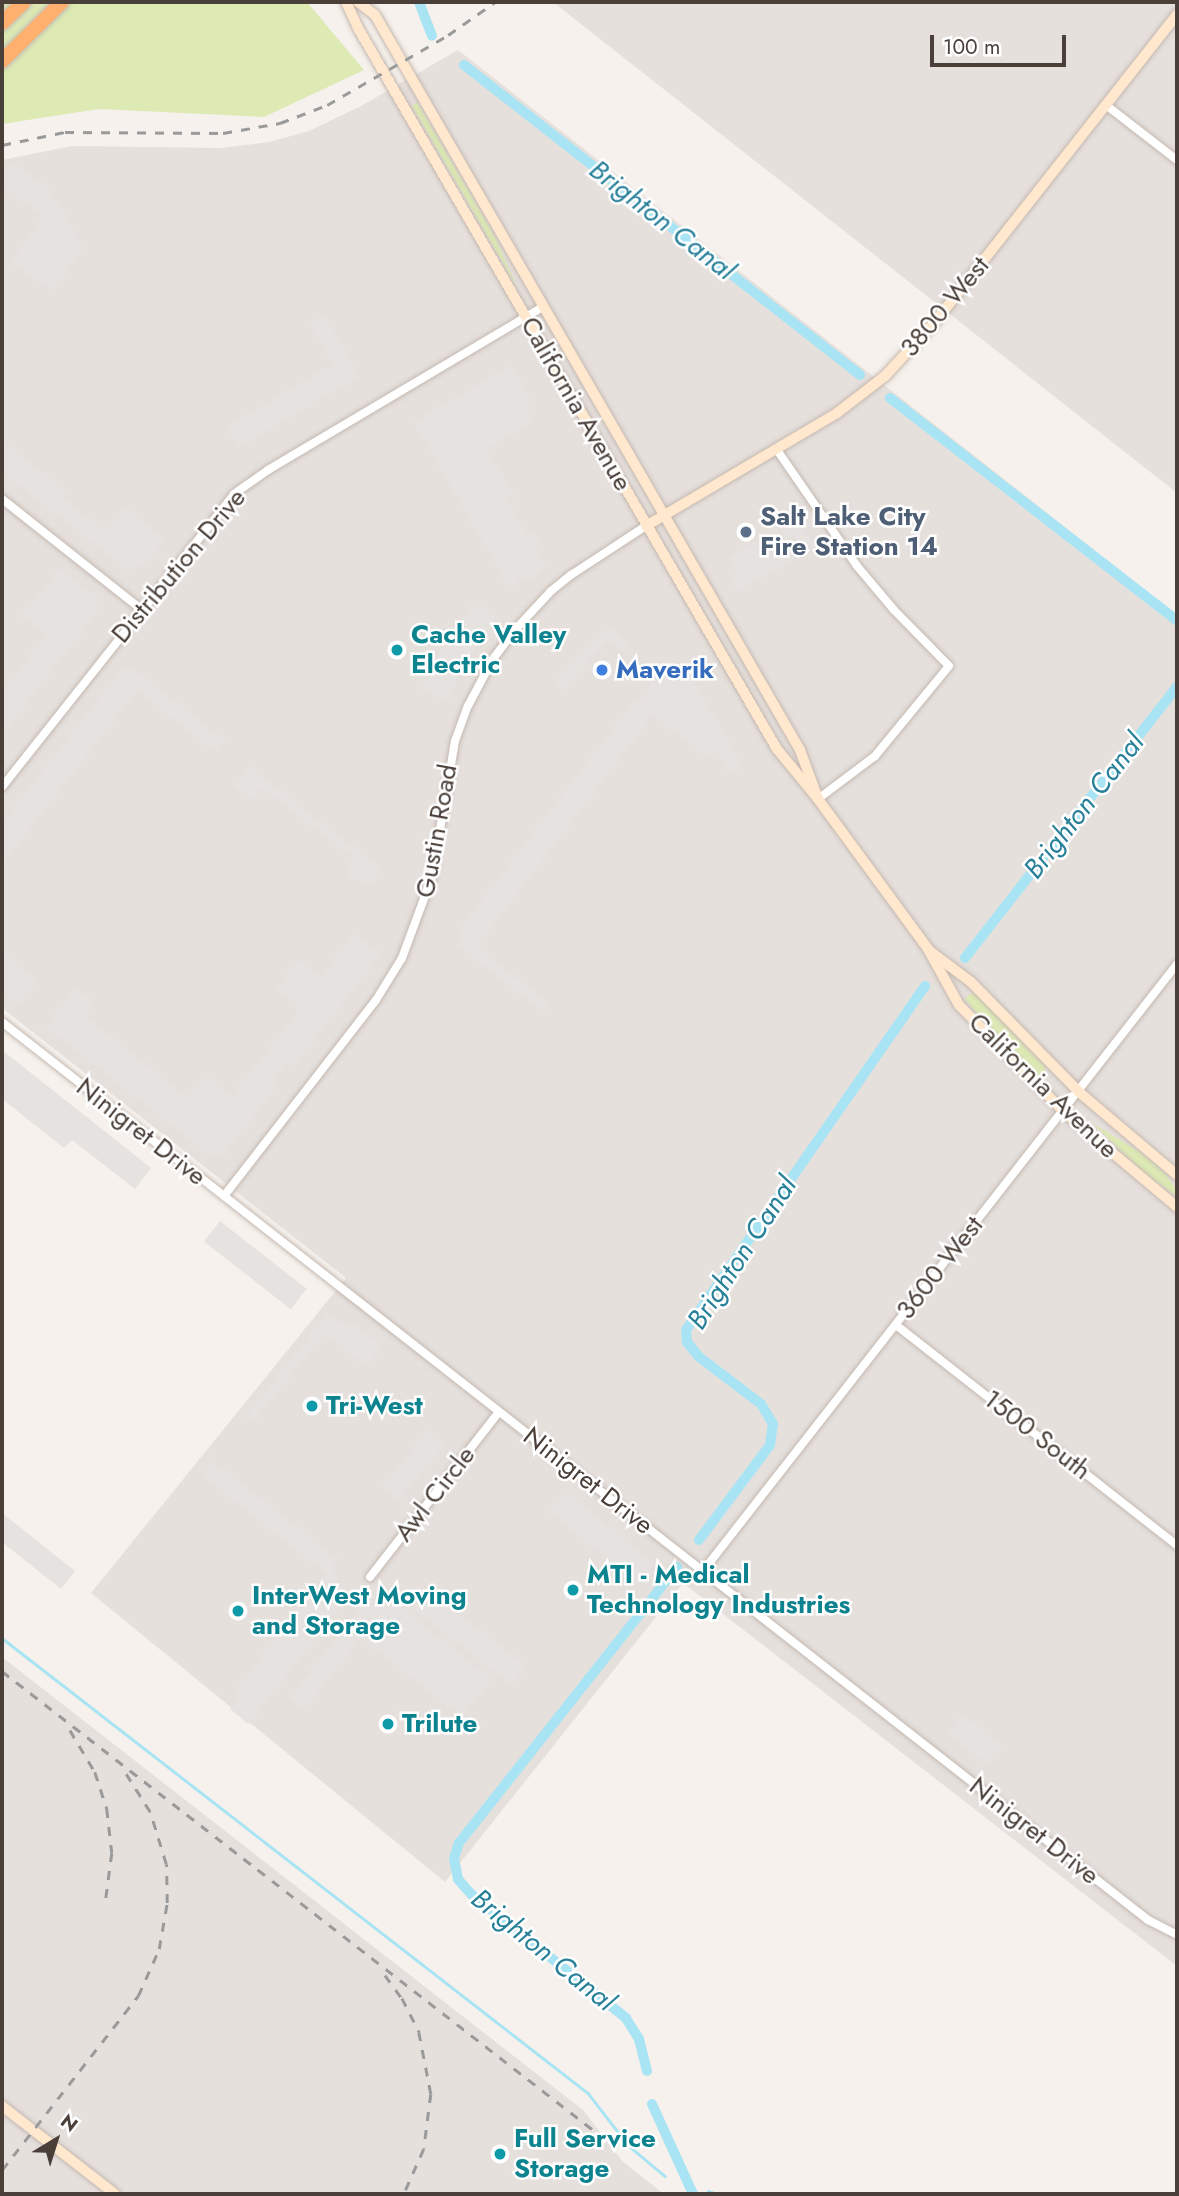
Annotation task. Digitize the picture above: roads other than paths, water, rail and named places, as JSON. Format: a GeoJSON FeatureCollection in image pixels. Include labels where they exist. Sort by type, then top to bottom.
{"type":"FeatureCollection","features":[{"type":"Feature","properties":{"kind":"highway"},"geometry":{"type":"LineString","coordinates":[[2,23],[24,2]]}},
{"type":"Feature","properties":{"kind":"highway"},"geometry":{"type":"LineString","coordinates":[[2,61],[62,2]]}},
{"type":"Feature","properties":{"kind":"main road","name":"California Avenue"},"geometry":{"type":"LineString","coordinates":[[346,2],[358,28],[772,741],[928,949],[959,1005],[1063,1111],[1177,1207]]}},
{"type":"Feature","properties":{"kind":"main road","name":"California Avenue"},"geometry":{"type":"LineString","coordinates":[[358,2],[375,15],[800,750],[818,799]]}},
{"type":"Feature","properties":{"kind":"main road","name":"3800 West"},"geometry":{"type":"LineString","coordinates":[[646,526],[854,402],[904,358],[1177,15]]}},
{"type":"Feature","properties":{"kind":"main road","name":"California Avenue"},"geometry":{"type":"LineString","coordinates":[[928,949],[971,982],[1079,1092],[1177,1175]]}},
{"type":"Feature","properties":{"kind":"main road"},"geometry":{"type":"LineString","coordinates":[[2,2106],[115,2194]]}},
{"type":"Feature","properties":{"kind":"street"},"geometry":{"type":"LineString","coordinates":[[1106,105],[1177,160]]}},
{"type":"Feature","properties":{"kind":"street","name":"Distribution Drive"},"geometry":{"type":"LineString","coordinates":[[2,787],[218,512],[242,487],[543,307]]}},
{"type":"Feature","properties":{"kind":"street"},"geometry":{"type":"LineString","coordinates":[[777,450],[857,566],[894,610],[948,666],[875,756],[818,799]]}},
{"type":"Feature","properties":{"kind":"street"},"geometry":{"type":"LineString","coordinates":[[2,499],[141,609]]}},
{"type":"Feature","properties":{"kind":"street","name":"Gustin Road"},"geometry":{"type":"LineString","coordinates":[[224,1196],[376,1000],[402,958],[432,877],[441,808],[455,741],[468,706],[493,659],[513,632],[561,583],[646,526]]}},
{"type":"Feature","properties":{"kind":"street","name":"3600 West"},"geometry":{"type":"LineString","coordinates":[[703,1571],[1177,964]]}},
{"type":"Feature","properties":{"kind":"street","name":"Ninigret Drive"},"geometry":{"type":"LineString","coordinates":[[2,1022],[1148,1920],[1177,1935]]}},
{"type":"Feature","properties":{"kind":"street","name":"1500 South"},"geometry":{"type":"LineString","coordinates":[[896,1325],[1177,1545]]}},
{"type":"Feature","properties":{"kind":"street","name":"Awl Circle"},"geometry":{"type":"LineString","coordinates":[[370,1577],[499,1412]]}},
{"type":"Feature","properties":{"kind":"waterway","name":"Brighton Canal"},"geometry":{"type":"LineString","coordinates":[[419,2],[432,36]]}},
{"type":"Feature","properties":{"kind":"waterway","name":"Brighton Canal"},"geometry":{"type":"LineString","coordinates":[[464,65],[860,375]]}},
{"type":"Feature","properties":{"kind":"waterway","name":"Brighton Canal"},"geometry":{"type":"LineString","coordinates":[[890,398],[1177,621]]}},
{"type":"Feature","properties":{"kind":"waterway","name":"Brighton Canal"},"geometry":{"type":"LineString","coordinates":[[965,958],[1177,687]]}},
{"type":"Feature","properties":{"kind":"waterway","name":"Brighton Canal"},"geometry":{"type":"LineString","coordinates":[[699,1540],[770,1445],[773,1424],[761,1404],[699,1357],[687,1342],[686,1330],[925,986]]}},
{"type":"Feature","properties":{"kind":"waterway","name":"Brighton Canal"},"geometry":{"type":"LineString","coordinates":[[647,2071],[639,2039],[626,2018],[471,1894],[458,1879],[454,1859],[459,1843],[677,1567]]}},
{"type":"Feature","properties":{"kind":"waterway"},"geometry":{"type":"LineString","coordinates":[[2,1638],[588,2093],[629,2146],[665,2176]]}},
{"type":"Feature","properties":{"kind":"waterway","name":"Brighton Canal"},"geometry":{"type":"LineString","coordinates":[[652,2104],[693,2194]]}},
{"type":"Feature","properties":{"kind":"waterway"},"geometry":{"type":"LineString","coordinates":[[708,2191],[717,2194]]}},
{"type":"Feature","properties":{"kind":"railway"},"geometry":{"type":"LineString","coordinates":[[2,145],[65,132],[223,133],[280,123],[327,105],[448,35],[495,2]]}},
{"type":"Feature","properties":{"kind":"railway"},"geometry":{"type":"LineString","coordinates":[[2,1671],[592,2129]]}},
{"type":"Feature","properties":{"kind":"railway"},"geometry":{"type":"LineString","coordinates":[[70,1730],[95,1772],[107,1809],[112,1853],[105,1906]]}},
{"type":"Feature","properties":{"kind":"railway"},"geometry":{"type":"LineString","coordinates":[[2,2170],[138,1996],[159,1949],[167,1903],[166,1864],[150,1812],[126,1774]]}},
{"type":"Feature","properties":{"kind":"railway"},"geometry":{"type":"LineString","coordinates":[[385,1975],[402,1998],[419,2032],[431,2094],[424,2149],[404,2194]]}},
{"type":"Feature","properties":{"kind":"place","name":"Salt Lake City Fire Station 14"},"geometry":{"type":"Point","coordinates":[746,532]}},
{"type":"Feature","properties":{"kind":"place","name":"Cache Valley Electric"},"geometry":{"type":"Point","coordinates":[397,650]}},
{"type":"Feature","properties":{"kind":"place","name":"Maverik"},"geometry":{"type":"Point","coordinates":[602,670]}},
{"type":"Feature","properties":{"kind":"place","name":"Tri-West"},"geometry":{"type":"Point","coordinates":[312,1406]}},
{"type":"Feature","properties":{"kind":"place","name":"MTI - Medical Technology Industries"},"geometry":{"type":"Point","coordinates":[573,1590]}},
{"type":"Feature","properties":{"kind":"place","name":"InterWest Moving and Storage"},"geometry":{"type":"Point","coordinates":[238,1611]}},
{"type":"Feature","properties":{"kind":"place","name":"Trilute"},"geometry":{"type":"Point","coordinates":[388,1724]}},
{"type":"Feature","properties":{"kind":"place","name":"Full Service Storage"},"geometry":{"type":"Point","coordinates":[500,2154]}}]}
